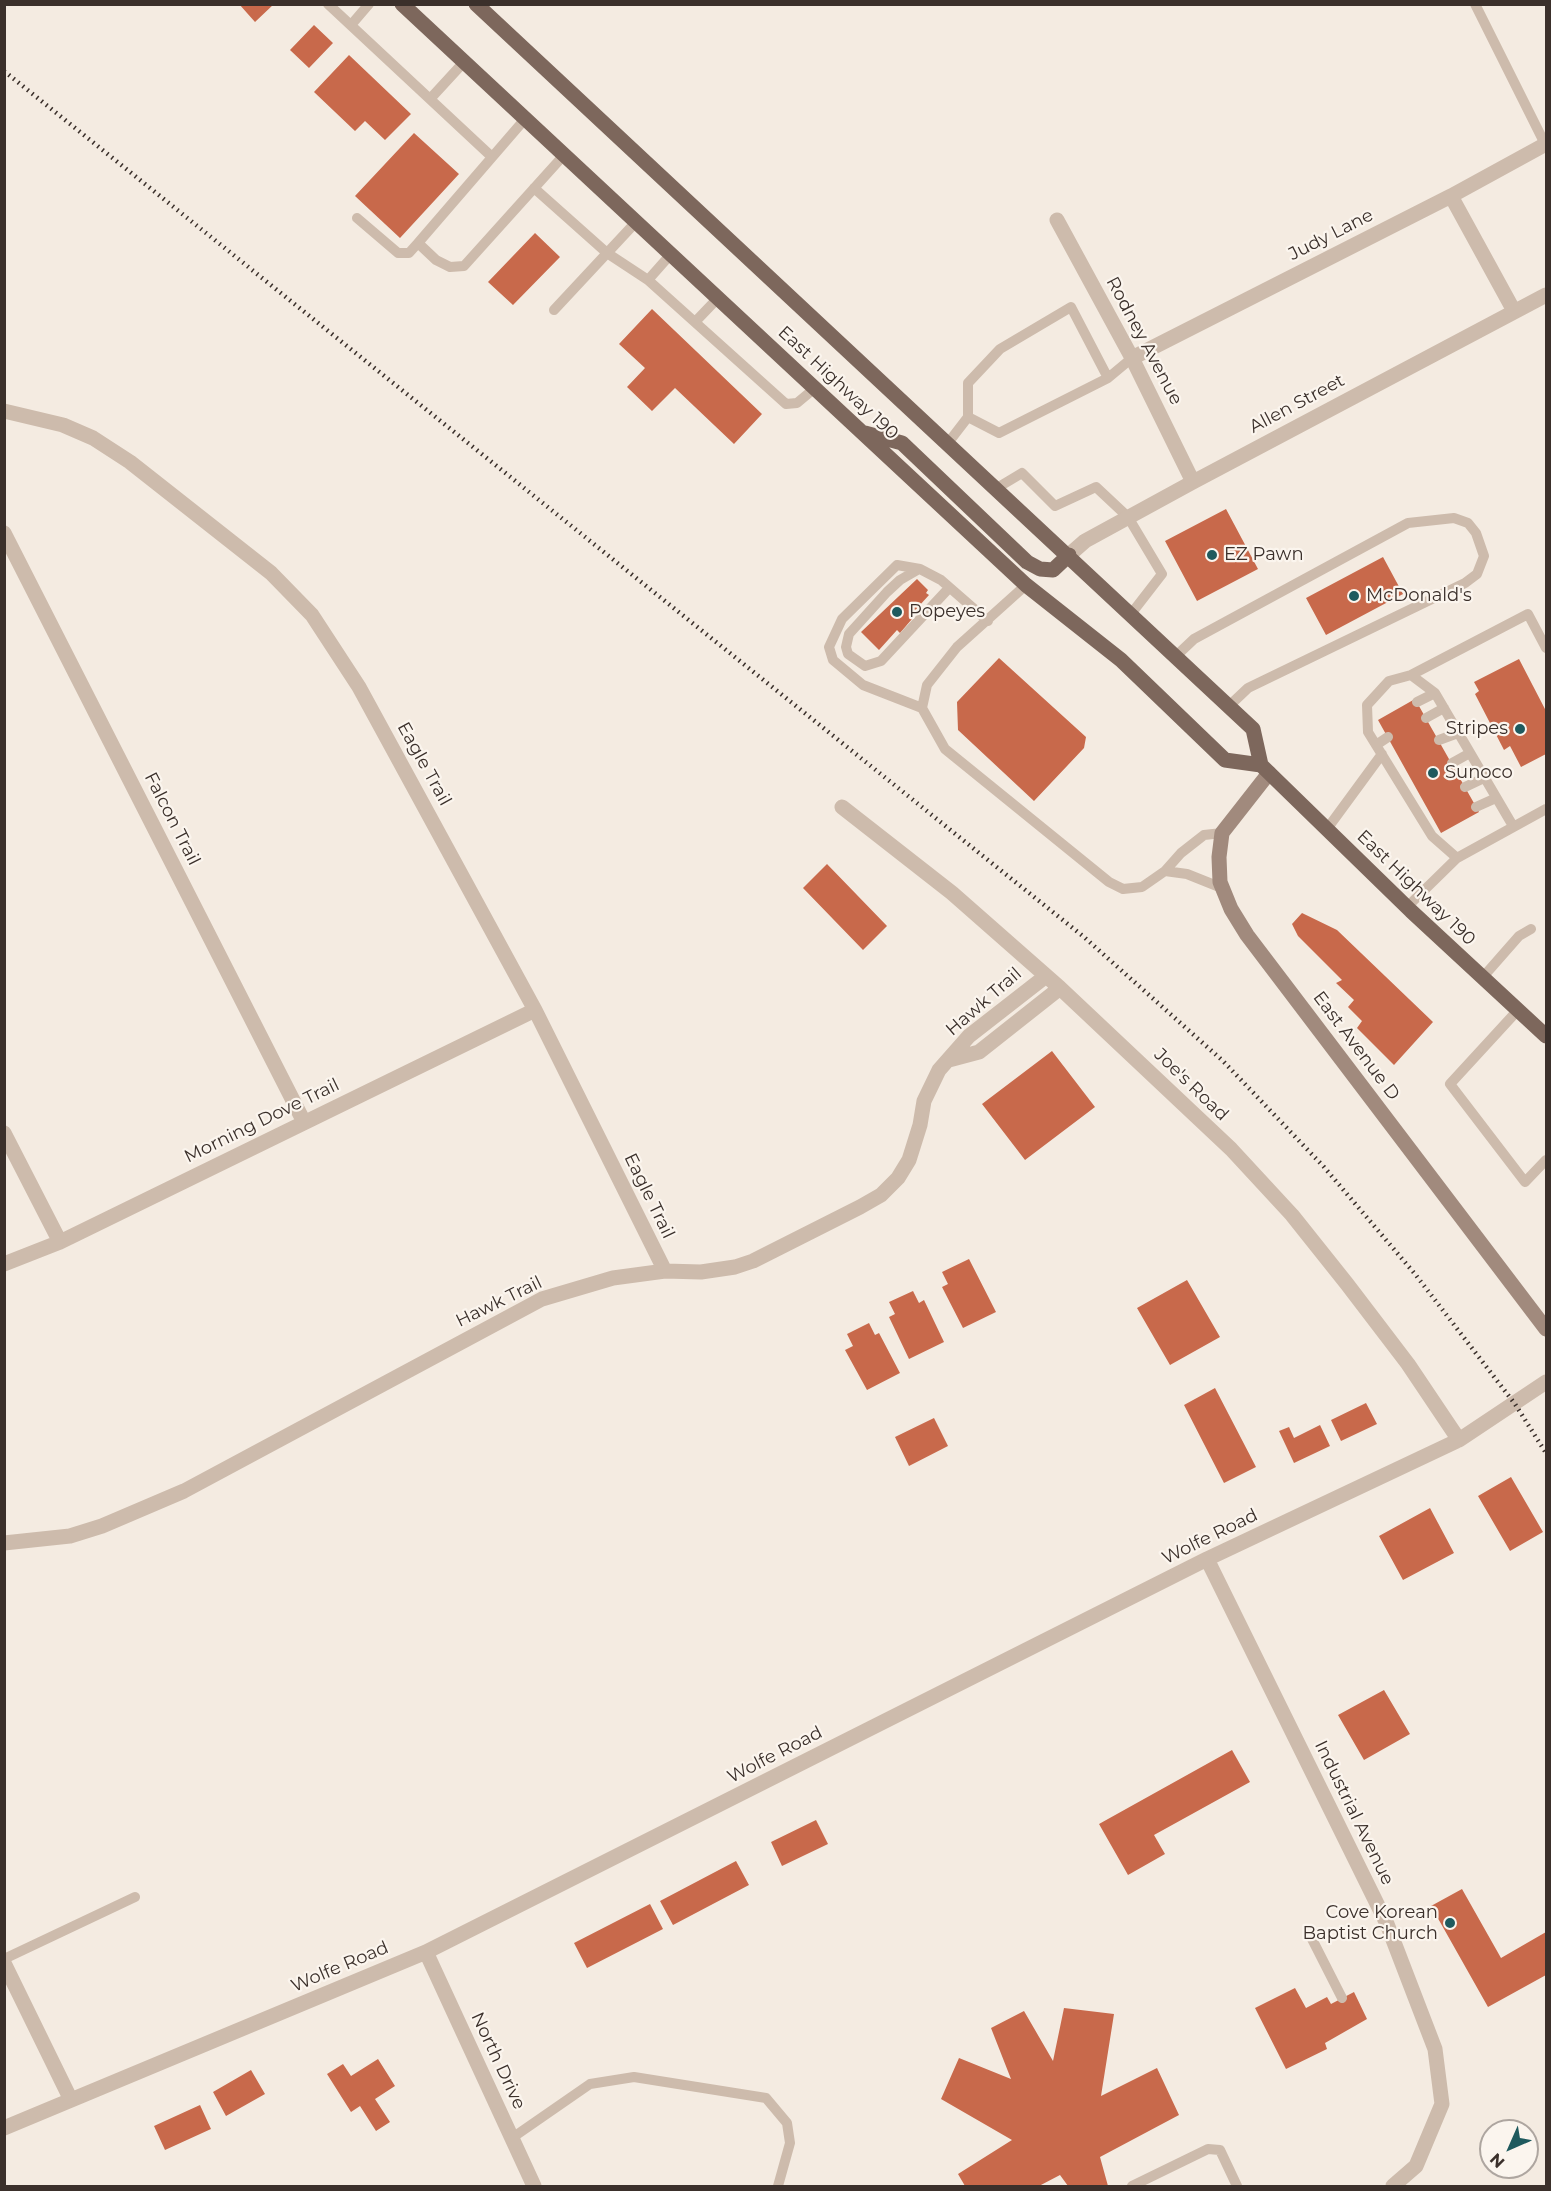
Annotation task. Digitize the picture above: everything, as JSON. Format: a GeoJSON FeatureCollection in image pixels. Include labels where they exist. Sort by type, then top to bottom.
{"type":"FeatureCollection","features":[{"type":"Feature","properties":{"kind":"main road","name":"East Highway 190"},"geometry":{"type":"LineString","coordinates":[[402,4],[1026,585],[1121,660],[1225,759],[1265,769]]}},
{"type":"Feature","properties":{"kind":"main road","name":"East Highway 190"},"geometry":{"type":"LineString","coordinates":[[476,4],[1253,729],[1265,769],[1407,907],[1518,1010],[1544,1030]]}},
{"type":"Feature","properties":{"kind":"main road"},"geometry":{"type":"LineString","coordinates":[[862,432],[902,443],[1027,562],[1040,569],[1053,570],[1069,555]]}},
{"type":"Feature","properties":{"kind":"main road"},"geometry":{"type":"LineString","coordinates":[[1222,833],[1265,769]]}},
{"type":"Feature","properties":{"kind":"main road","name":"East Avenue D"},"geometry":{"type":"LineString","coordinates":[[1222,833],[1219,857],[1222,888],[1247,935],[1546,1329]]}},
{"type":"Feature","properties":{"kind":"street","name":"Judy Lane"},"geometry":{"type":"LineString","coordinates":[[1132,358],[1451,196],[1546,144]]}},
{"type":"Feature","properties":{"kind":"street"},"geometry":{"type":"LineString","coordinates":[[1451,196],[1514,311]]}},
{"type":"Feature","properties":{"kind":"street","name":"Rodney Avenue"},"geometry":{"type":"LineString","coordinates":[[1057,220],[1132,358],[1193,482]]}},
{"type":"Feature","properties":{"kind":"street","name":"Allen Street"},"geometry":{"type":"LineString","coordinates":[[1069,555],[1085,541],[1193,482],[1546,295]]}},
{"type":"Feature","properties":{"kind":"street","name":"Eagle Trail"},"geometry":{"type":"LineString","coordinates":[[4,411],[63,424],[93,438],[130,462],[271,573],[312,615],[359,687],[535,1010],[665,1271]]}},
{"type":"Feature","properties":{"kind":"street","name":"Falcon Trail"},"geometry":{"type":"LineString","coordinates":[[4,533],[304,1122]]}},
{"type":"Feature","properties":{"kind":"street","name":"Joe's Road"},"geometry":{"type":"LineString","coordinates":[[842,807],[952,893],[1060,988],[1231,1149],[1292,1215],[1408,1364],[1460,1440]]}},
{"type":"Feature","properties":{"kind":"street","name":"Hawk Trail"},"geometry":{"type":"LineString","coordinates":[[4,1543],[70,1536],[102,1526],[184,1491],[534,1303],[613,1278],[665,1271],[701,1272],[753,1261],[881,1195],[898,1178],[909,1160],[920,1125],[924,1101],[939,1070],[969,1036],[1046,976]]}},
{"type":"Feature","properties":{"kind":"street","name":"Hawk Trail"},"geometry":{"type":"LineString","coordinates":[[949,1060],[979,1052],[1060,988]]}},
{"type":"Feature","properties":{"kind":"street","name":"Morning Dove Trail"},"geometry":{"type":"LineString","coordinates":[[4,1264],[60,1242],[535,1010]]}},
{"type":"Feature","properties":{"kind":"street"},"geometry":{"type":"LineString","coordinates":[[4,1134],[60,1242]]}},
{"type":"Feature","properties":{"kind":"street","name":"Wolfe Road"},"geometry":{"type":"LineString","coordinates":[[4,2128],[426,1952],[1207,1559],[1460,1440],[1546,1382]]}},
{"type":"Feature","properties":{"kind":"street","name":"Industrial Avenue"},"geometry":{"type":"LineString","coordinates":[[1207,1559],[1387,1924],[1435,2049],[1442,2104],[1416,2166],[1393,2187]]}},
{"type":"Feature","properties":{"kind":"street","name":"North Drive"},"geometry":{"type":"LineString","coordinates":[[426,1952],[534,2187]]}},
{"type":"Feature","properties":{"kind":"street"},"geometry":{"type":"LineString","coordinates":[[4,1961],[71,2100]]}},
{"type":"Feature","properties":{"kind":"lane"},"geometry":{"type":"LineString","coordinates":[[328,4],[492,157]]}},
{"type":"Feature","properties":{"kind":"lane"},"geometry":{"type":"LineString","coordinates":[[351,25],[369,4]]}},
{"type":"Feature","properties":{"kind":"lane"},"geometry":{"type":"LineString","coordinates":[[1475,4],[1546,144]]}},
{"type":"Feature","properties":{"kind":"lane"},"geometry":{"type":"LineString","coordinates":[[430,99],[464,62]]}},
{"type":"Feature","properties":{"kind":"lane"},"geometry":{"type":"LineString","coordinates":[[357,218],[398,254],[409,253],[525,119]]}},
{"type":"Feature","properties":{"kind":"lane"},"geometry":{"type":"LineString","coordinates":[[418,243],[436,260],[450,267],[465,266],[564,155]]}},
{"type":"Feature","properties":{"kind":"lane"},"geometry":{"type":"LineString","coordinates":[[534,188],[606,253],[648,280],[786,404],[797,403],[815,388]]}},
{"type":"Feature","properties":{"kind":"lane"},"geometry":{"type":"LineString","coordinates":[[554,310],[636,222]]}},
{"type":"Feature","properties":{"kind":"lane"},"geometry":{"type":"LineString","coordinates":[[648,280],[671,254]]}},
{"type":"Feature","properties":{"kind":"lane"},"geometry":{"type":"LineString","coordinates":[[695,322],[718,298]]}},
{"type":"Feature","properties":{"kind":"lane"},"geometry":{"type":"LineString","coordinates":[[948,442],[968,417],[968,383],[1000,349],[1071,307],[1108,378]]}},
{"type":"Feature","properties":{"kind":"lane"},"geometry":{"type":"LineString","coordinates":[[968,417],[999,433],[1108,378],[1132,358]]}},
{"type":"Feature","properties":{"kind":"lane"},"geometry":{"type":"LineString","coordinates":[[997,488],[1022,473],[1055,506],[1096,487],[1128,518],[1162,574],[1131,614]]}},
{"type":"Feature","properties":{"kind":"lane"},"geometry":{"type":"LineString","coordinates":[[1176,656],[1194,639],[1408,522],[1454,518],[1468,524],[1476,533],[1484,556],[1476,574],[1465,583],[1248,688],[1229,706]]}},
{"type":"Feature","properties":{"kind":"lane"},"geometry":{"type":"LineString","coordinates":[[988,621],[949,588],[920,568],[897,565],[842,619],[829,647],[833,660],[863,685],[922,708],[945,749],[1109,882],[1123,889],[1142,887],[1165,871],[1181,853],[1204,835],[1222,833]]}},
{"type":"Feature","properties":{"kind":"lane"},"geometry":{"type":"LineString","coordinates":[[920,568],[900,579],[849,634],[846,647],[848,654],[865,666],[881,661],[949,588]]}},
{"type":"Feature","properties":{"kind":"lane"},"geometry":{"type":"LineString","coordinates":[[922,708],[927,685],[957,647],[1026,585]]}},
{"type":"Feature","properties":{"kind":"lane"},"geometry":{"type":"LineString","coordinates":[[1457,858],[1434,830],[1423,810],[1403,789],[1390,768],[1368,728],[1367,705],[1389,681],[1412,675],[1528,614],[1546,648]]}},
{"type":"Feature","properties":{"kind":"lane"},"geometry":{"type":"LineString","coordinates":[[1412,675],[1435,693],[1513,826]]}},
{"type":"Feature","properties":{"kind":"lane"},"geometry":{"type":"LineString","coordinates":[[1417,702],[1435,693]]}},
{"type":"Feature","properties":{"kind":"lane"},"geometry":{"type":"LineString","coordinates":[[1426,718],[1444,708]]}},
{"type":"Feature","properties":{"kind":"lane"},"geometry":{"type":"LineString","coordinates":[[1368,728],[1380,722]]}},
{"type":"Feature","properties":{"kind":"lane"},"geometry":{"type":"LineString","coordinates":[[1439,740],[1458,733]]}},
{"type":"Feature","properties":{"kind":"lane"},"geometry":{"type":"LineString","coordinates":[[1327,829],[1388,737]]}},
{"type":"Feature","properties":{"kind":"lane"},"geometry":{"type":"LineString","coordinates":[[1452,763],[1470,753]]}},
{"type":"Feature","properties":{"kind":"lane"},"geometry":{"type":"LineString","coordinates":[[1390,768],[1402,762]]}},
{"type":"Feature","properties":{"kind":"lane"},"geometry":{"type":"LineString","coordinates":[[1465,787],[1484,778]]}},
{"type":"Feature","properties":{"kind":"lane"},"geometry":{"type":"LineString","coordinates":[[1403,789],[1414,783]]}},
{"type":"Feature","properties":{"kind":"lane"},"geometry":{"type":"LineString","coordinates":[[1476,807],[1496,798]]}},
{"type":"Feature","properties":{"kind":"lane"},"geometry":{"type":"LineString","coordinates":[[1407,907],[1457,858],[1546,809]]}},
{"type":"Feature","properties":{"kind":"lane"},"geometry":{"type":"LineString","coordinates":[[1165,871],[1187,874],[1222,888]]}},
{"type":"Feature","properties":{"kind":"lane"},"geometry":{"type":"LineString","coordinates":[[1483,977],[1518,936],[1531,929]]}},
{"type":"Feature","properties":{"kind":"lane"},"geometry":{"type":"LineString","coordinates":[[1518,1010],[1450,1084],[1525,1182],[1546,1161]]}},
{"type":"Feature","properties":{"kind":"lane"},"geometry":{"type":"LineString","coordinates":[[4,1961],[135,1897]]}},
{"type":"Feature","properties":{"kind":"lane"},"geometry":{"type":"LineString","coordinates":[[1312,1939],[1342,1998]]}},
{"type":"Feature","properties":{"kind":"lane"},"geometry":{"type":"LineString","coordinates":[[512,2138],[590,2084],[634,2077],[766,2098],[787,2122],[790,2143],[778,2187]]}},
{"type":"Feature","properties":{"kind":"lane"},"geometry":{"type":"LineString","coordinates":[[1132,2187],[1208,2149],[1220,2150],[1237,2187]]}},
{"type":"Feature","properties":{"kind":"building"},"geometry":{"type":"Polygon","coordinates":[[[239,4],[274,4],[255,22],[239,4]]]}},
{"type":"Feature","properties":{"kind":"building"},"geometry":{"type":"Polygon","coordinates":[[[314,25],[333,43],[309,68],[290,50],[314,25]]]}},
{"type":"Feature","properties":{"kind":"building"},"geometry":{"type":"Polygon","coordinates":[[[349,55],[411,114],[385,140],[365,121],[355,131],[314,92],[349,55]]]}},
{"type":"Feature","properties":{"kind":"building"},"geometry":{"type":"Polygon","coordinates":[[[414,133],[459,174],[400,238],[355,196],[414,133]]]}},
{"type":"Feature","properties":{"kind":"building"},"geometry":{"type":"Polygon","coordinates":[[[535,233],[560,257],[513,305],[488,282],[535,233]]]}},
{"type":"Feature","properties":{"kind":"building"},"geometry":{"type":"Polygon","coordinates":[[[652,309],[762,414],[734,444],[675,388],[652,411],[627,387],[645,368],[619,344],[652,309]]]}},
{"type":"Feature","properties":{"kind":"building","name":"EZ Pawn"},"geometry":{"type":"Polygon","coordinates":[[[1226,509],[1258,569],[1197,601],[1165,541],[1226,509]]]}},
{"type":"Feature","properties":{"kind":"building","name":"McDonald's"},"geometry":{"type":"Polygon","coordinates":[[[1383,557],[1403,594],[1326,635],[1306,598],[1383,557]]]}},
{"type":"Feature","properties":{"kind":"building","name":"Popeyes"},"geometry":{"type":"Polygon","coordinates":[[[917,579],[928,590],[926,593],[929,595],[910,616],[912,619],[900,633],[897,630],[879,650],[861,632],[917,579]]]}},
{"type":"Feature","properties":{"kind":"building"},"geometry":{"type":"Polygon","coordinates":[[[999,658],[1086,737],[1084,748],[1034,801],[958,730],[957,702],[999,658]]]}},
{"type":"Feature","properties":{"kind":"building","name":"Stripes"},"geometry":{"type":"Polygon","coordinates":[[[1519,659],[1546,711],[1546,754],[1521,767],[1510,746],[1504,750],[1475,694],[1479,691],[1474,682],[1519,659]]]}},
{"type":"Feature","properties":{"kind":"building","name":"Sunoco"},"geometry":{"type":"Polygon","coordinates":[[[1415,699],[1479,812],[1441,833],[1378,720],[1415,699]]]}},
{"type":"Feature","properties":{"kind":"building"},"geometry":{"type":"Polygon","coordinates":[[[827,864],[887,926],[863,950],[803,888],[827,864]]]}},
{"type":"Feature","properties":{"kind":"building"},"geometry":{"type":"Polygon","coordinates":[[[1302,913],[1337,930],[1433,1022],[1394,1065],[1357,1028],[1362,1021],[1348,1007],[1354,1000],[1336,983],[1342,980],[1298,936],[1292,924],[1302,913]]]}},
{"type":"Feature","properties":{"kind":"building"},"geometry":{"type":"Polygon","coordinates":[[[1052,1051],[1095,1107],[1025,1160],[982,1104],[1052,1051]]]}},
{"type":"Feature","properties":{"kind":"building"},"geometry":{"type":"Polygon","coordinates":[[[969,1259],[996,1312],[963,1328],[942,1287],[948,1284],[942,1272],[969,1259]]]}},
{"type":"Feature","properties":{"kind":"building"},"geometry":{"type":"Polygon","coordinates":[[[1187,1280],[1220,1337],[1170,1365],[1137,1308],[1187,1280]]]}},
{"type":"Feature","properties":{"kind":"building"},"geometry":{"type":"Polygon","coordinates":[[[913,1291],[919,1303],[924,1300],[944,1342],[909,1359],[889,1317],[895,1314],[889,1302],[913,1291]]]}},
{"type":"Feature","properties":{"kind":"building"},"geometry":{"type":"Polygon","coordinates":[[[869,1323],[875,1335],[879,1333],[900,1373],[867,1390],[845,1350],[853,1346],[847,1334],[869,1323]]]}},
{"type":"Feature","properties":{"kind":"building"},"geometry":{"type":"Polygon","coordinates":[[[1215,1388],[1256,1467],[1224,1483],[1184,1405],[1215,1388]]]}},
{"type":"Feature","properties":{"kind":"building"},"geometry":{"type":"Polygon","coordinates":[[[1366,1403],[1377,1424],[1341,1441],[1331,1420],[1366,1403]]]}},
{"type":"Feature","properties":{"kind":"building"},"geometry":{"type":"Polygon","coordinates":[[[934,1418],[948,1446],[909,1466],[895,1437],[934,1418]]]}},
{"type":"Feature","properties":{"kind":"building"},"geometry":{"type":"Polygon","coordinates":[[[1320,1425],[1330,1446],[1294,1463],[1279,1431],[1289,1427],[1294,1438],[1320,1425]]]}},
{"type":"Feature","properties":{"kind":"building"},"geometry":{"type":"Polygon","coordinates":[[[1511,1477],[1543,1532],[1510,1551],[1478,1496],[1511,1477]]]}},
{"type":"Feature","properties":{"kind":"building"},"geometry":{"type":"Polygon","coordinates":[[[1430,1508],[1454,1553],[1403,1580],[1379,1536],[1430,1508]]]}},
{"type":"Feature","properties":{"kind":"building"},"geometry":{"type":"Polygon","coordinates":[[[1384,1690],[1410,1734],[1364,1760],[1338,1715],[1384,1690]]]}},
{"type":"Feature","properties":{"kind":"building"},"geometry":{"type":"Polygon","coordinates":[[[1232,1750],[1250,1782],[1154,1835],[1165,1854],[1128,1875],[1099,1824],[1232,1750]]]}},
{"type":"Feature","properties":{"kind":"building"},"geometry":{"type":"Polygon","coordinates":[[[816,1820],[828,1844],[782,1866],[771,1842],[816,1820]]]}},
{"type":"Feature","properties":{"kind":"building"},"geometry":{"type":"Polygon","coordinates":[[[736,1861],[749,1885],[673,1925],[660,1901],[736,1861]]]}},
{"type":"Feature","properties":{"kind":"building"},"geometry":{"type":"Polygon","coordinates":[[[1462,1889],[1501,1958],[1546,1932],[1546,1975],[1488,2007],[1431,1906],[1462,1889]]]}},
{"type":"Feature","properties":{"kind":"building"},"geometry":{"type":"Polygon","coordinates":[[[650,1904],[663,1929],[587,1968],[574,1943],[650,1904]]]}},
{"type":"Feature","properties":{"kind":"building"},"geometry":{"type":"Polygon","coordinates":[[[1295,1988],[1306,2008],[1327,1997],[1331,2004],[1354,1992],[1367,2019],[1325,2043],[1327,2049],[1286,2069],[1255,2008],[1295,1988]]]}},
{"type":"Feature","properties":{"kind":"building"},"geometry":{"type":"Polygon","coordinates":[[[1064,2008],[1114,2014],[1101,2096],[1157,2068],[1179,2115],[1100,2157],[1108,2186],[1068,2186],[1060,2175],[1039,2186],[965,2186],[958,2174],[1012,2140],[941,2099],[959,2058],[1011,2079],[991,2028],[1024,2011],[1053,2061],[1064,2008]]]}},
{"type":"Feature","properties":{"kind":"building"},"geometry":{"type":"Polygon","coordinates":[[[378,2059],[395,2086],[375,2099],[390,2122],[376,2131],[360,2106],[351,2112],[327,2074],[343,2064],[351,2076],[378,2059]]]}},
{"type":"Feature","properties":{"kind":"building"},"geometry":{"type":"Polygon","coordinates":[[[251,2070],[265,2094],[226,2116],[213,2092],[251,2070]]]}},
{"type":"Feature","properties":{"kind":"building"},"geometry":{"type":"Polygon","coordinates":[[[200,2105],[211,2129],[165,2150],[154,2126],[200,2105]]]}},
{"type":"Feature","properties":{"kind":"railway"},"geometry":{"type":"LineString","coordinates":[[4,71],[1084,937],[1223,1061],[1324,1167],[1415,1274],[1515,1404],[1546,1453]]}},
{"type":"Feature","properties":{"kind":"place","name":"EZ Pawn"},"geometry":{"type":"Point","coordinates":[1212,555]}},
{"type":"Feature","properties":{"kind":"place","name":"McDonald's"},"geometry":{"type":"Point","coordinates":[1354,596]}},
{"type":"Feature","properties":{"kind":"place","name":"Popeyes"},"geometry":{"type":"Point","coordinates":[897,612]}},
{"type":"Feature","properties":{"kind":"place","name":"Stripes"},"geometry":{"type":"Point","coordinates":[1520,729]}},
{"type":"Feature","properties":{"kind":"place","name":"Sunoco"},"geometry":{"type":"Point","coordinates":[1433,773]}},
{"type":"Feature","properties":{"kind":"place","name":"Cove Korean Baptist Church"},"geometry":{"type":"Point","coordinates":[1450,1923]}}]}
